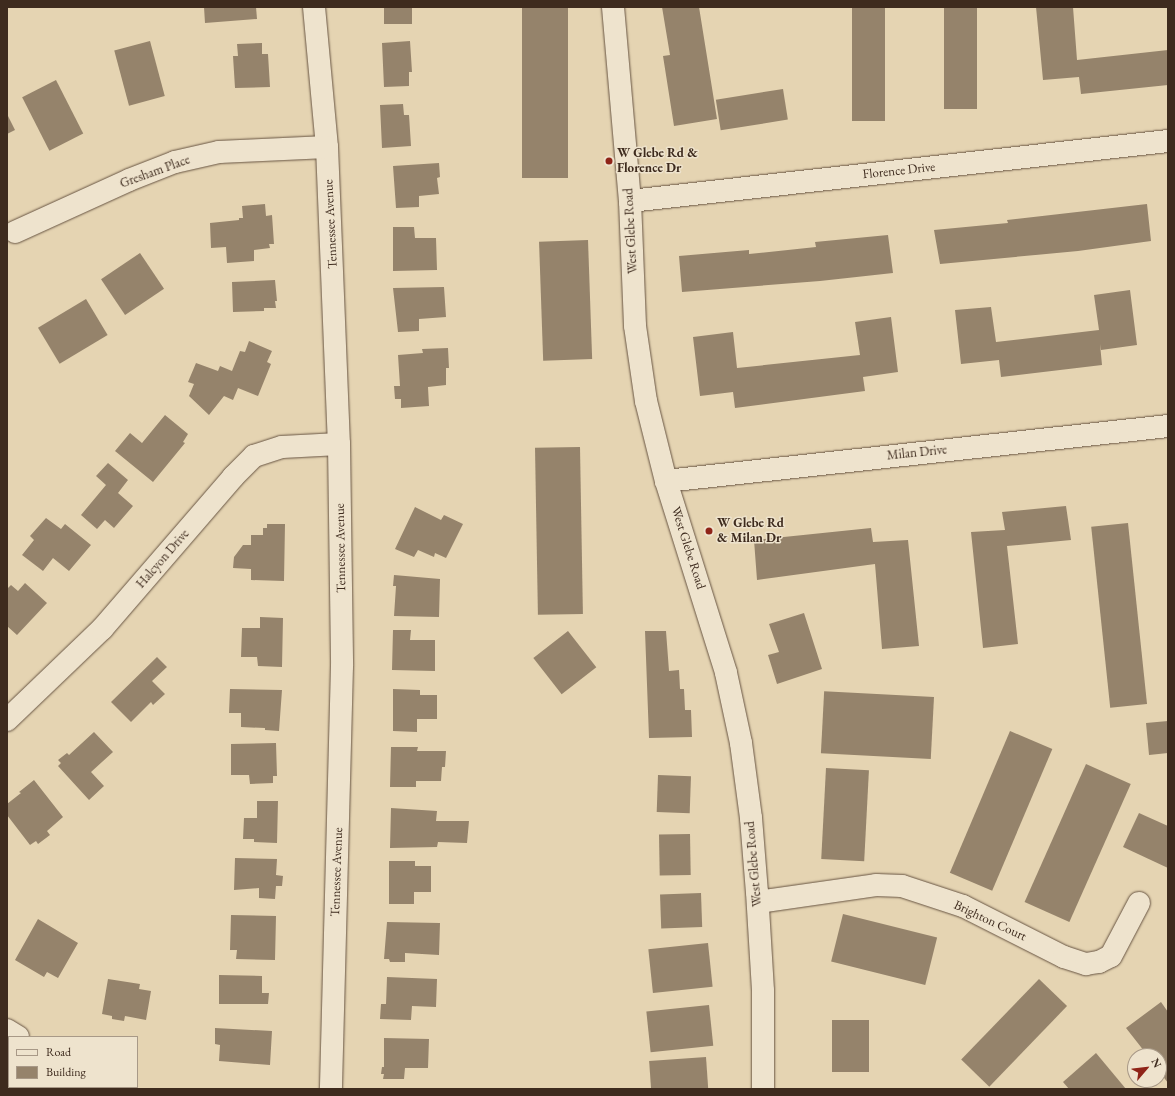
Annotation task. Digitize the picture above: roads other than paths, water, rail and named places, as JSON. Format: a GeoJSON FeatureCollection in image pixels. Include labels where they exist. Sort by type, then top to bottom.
{"type":"FeatureCollection","features":[{"type":"Feature","properties":{"kind":"street","name":"Tennessee Avenue"},"geometry":{"type":"LineString","coordinates":[[314,7],[327,147],[339,444],[342,666],[331,1089]]}},
{"type":"Feature","properties":{"kind":"street","name":"West Glebe Road"},"geometry":{"type":"LineString","coordinates":[[613,7],[630,201],[635,326],[641,371],[653,435],[726,673],[741,743],[751,818],[758,902],[763,991],[763,1089]]}},
{"type":"Feature","properties":{"kind":"street","name":"Florence Drive"},"geometry":{"type":"LineString","coordinates":[[630,201],[1168,141]]}},
{"type":"Feature","properties":{"kind":"street","name":"Gresham Place"},"geometry":{"type":"LineString","coordinates":[[15,232],[129,180],[175,162],[219,152],[327,147]]}},
{"type":"Feature","properties":{"kind":"street","name":"Milan Drive"},"geometry":{"type":"LineString","coordinates":[[666,481],[1168,426]]}},
{"type":"Feature","properties":{"kind":"street","name":"Halcyon Drive"},"geometry":{"type":"LineString","coordinates":[[7,720],[102,629],[233,477],[254,456],[282,447],[339,444]]}},
{"type":"Feature","properties":{"kind":"street","name":"Brighton Court"},"geometry":{"type":"LineString","coordinates":[[758,902],[876,886],[902,886],[963,906],[1064,957],[1086,964],[1099,962],[1111,956],[1139,903]]}},
{"type":"Feature","properties":{"kind":"street"},"geometry":{"type":"LineString","coordinates":[[7,1030],[16,1036]]}},
{"type":"Feature","properties":{"kind":"place","name":"W Glebe Rd & Florence Dr"},"geometry":{"type":"Point","coordinates":[609,161]}},
{"type":"Feature","properties":{"kind":"place","name":"W Glebe Rd & Milan Dr"},"geometry":{"type":"Point","coordinates":[709,531]}}]}
